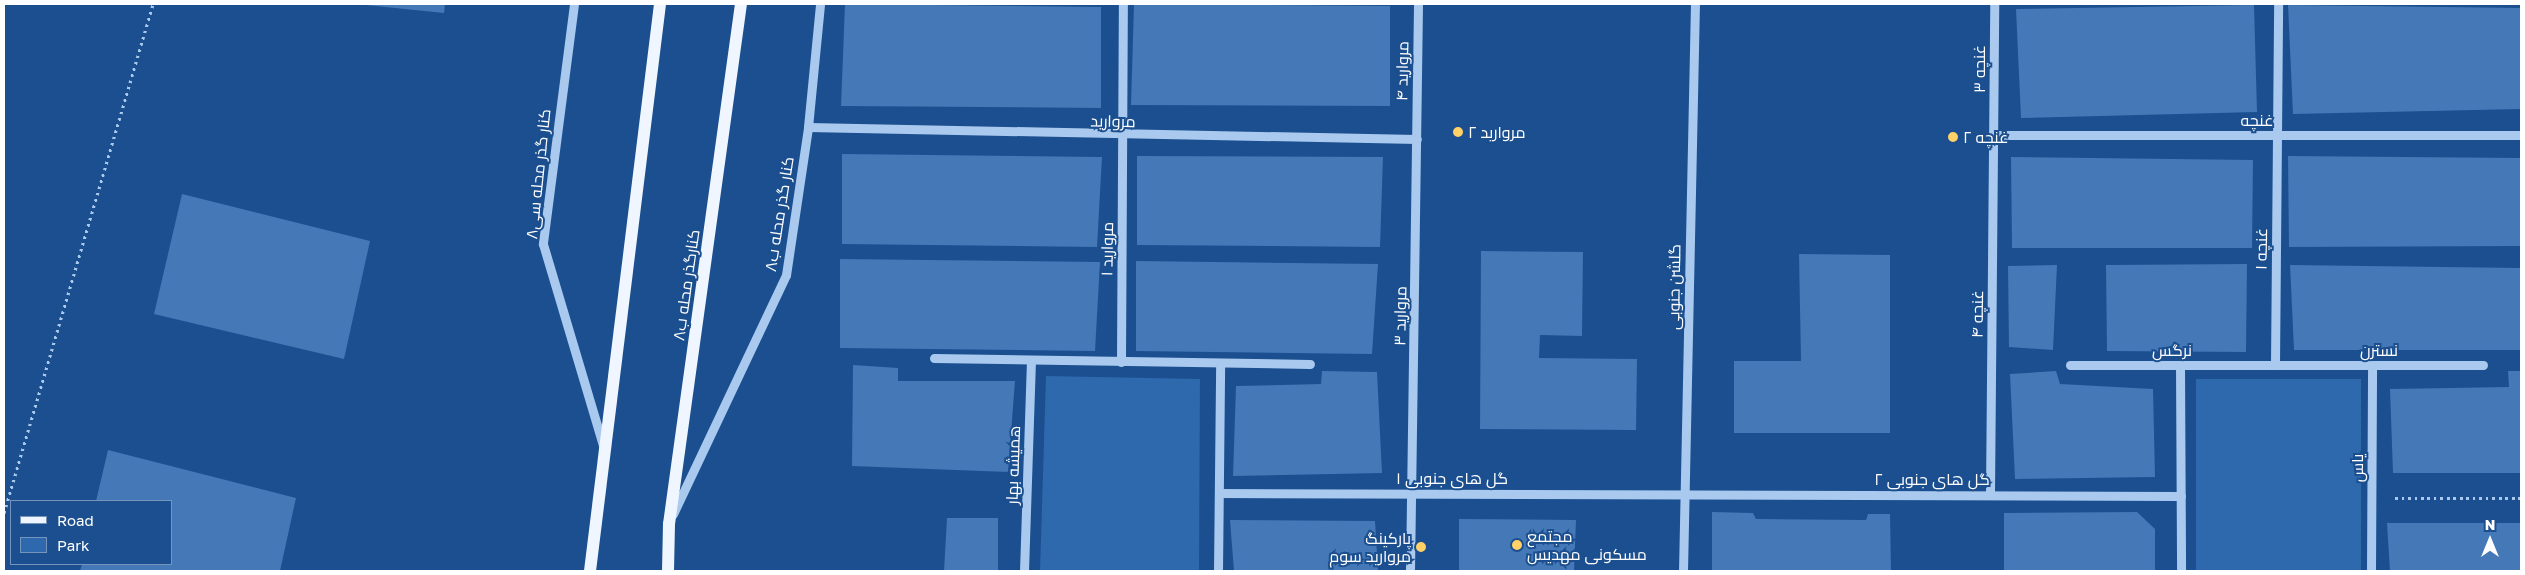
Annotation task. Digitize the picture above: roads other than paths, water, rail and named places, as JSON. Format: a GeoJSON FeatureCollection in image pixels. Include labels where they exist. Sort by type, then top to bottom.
{"type":"FeatureCollection","features":[{"type":"Feature","properties":{"kind":"main road"},"geometry":{"type":"LineString","coordinates":[[590,571],[607,460],[660,4]]}},
{"type":"Feature","properties":{"kind":"main road","name":"کنارگذر محله ب۸"},"geometry":{"type":"LineString","coordinates":[[668,571],[669,524],[741,4]]}},
{"type":"Feature","properties":{"kind":"street","name":"کنار گذر محله سی۸"},"geometry":{"type":"LineString","coordinates":[[574,4],[543,244],[607,460]]}},
{"type":"Feature","properties":{"kind":"street","name":"کنار گذر محله ب۸"},"geometry":{"type":"LineString","coordinates":[[669,524],[786,275],[808,128],[820,4]]}},
{"type":"Feature","properties":{"kind":"street"},"geometry":{"type":"LineString","coordinates":[[1123,4],[1123,136]]}},
{"type":"Feature","properties":{"kind":"street","name":"مروارید ۴"},"geometry":{"type":"LineString","coordinates":[[1417,139],[1418,4]]}},
{"type":"Feature","properties":{"kind":"street","name":"گلشن جنوبی"},"geometry":{"type":"LineString","coordinates":[[1683,571],[1695,4]]}},
{"type":"Feature","properties":{"kind":"street","name":"غنچه ۳"},"geometry":{"type":"LineString","coordinates":[[1993,134],[1994,4]]}},
{"type":"Feature","properties":{"kind":"street"},"geometry":{"type":"LineString","coordinates":[[2278,4],[2278,134]]}},
{"type":"Feature","properties":{"kind":"street","name":"مروارید"},"geometry":{"type":"LineString","coordinates":[[808,128],[1123,136],[1417,139]]}},
{"type":"Feature","properties":{"kind":"street","name":"غنچه"},"geometry":{"type":"LineString","coordinates":[[1993,134],[2521,136]]}},
{"type":"Feature","properties":{"kind":"street","name":"غنچه ۴"},"geometry":{"type":"LineString","coordinates":[[1990,493],[1993,134]]}},
{"type":"Feature","properties":{"kind":"street","name":"غنچه ۱"},"geometry":{"type":"LineString","coordinates":[[2275,365],[2278,134]]}},
{"type":"Feature","properties":{"kind":"street","name":"مروارید ۱"},"geometry":{"type":"LineString","coordinates":[[1121,362],[1123,136]]}},
{"type":"Feature","properties":{"kind":"street","name":"مروارید ۳"},"geometry":{"type":"LineString","coordinates":[[1410,571],[1413,493],[1417,139]]}},
{"type":"Feature","properties":{"kind":"street"},"geometry":{"type":"LineString","coordinates":[[934,358],[1310,364]]}},
{"type":"Feature","properties":{"kind":"street","name":"همیشه بهار"},"geometry":{"type":"LineString","coordinates":[[1024,571],[1031,360]]}},
{"type":"Feature","properties":{"kind":"street"},"geometry":{"type":"LineString","coordinates":[[1218,571],[1220,364]]}},
{"type":"Feature","properties":{"kind":"street","name":"نرگس"},"geometry":{"type":"LineString","coordinates":[[2070,365],[2275,365]]}},
{"type":"Feature","properties":{"kind":"street"},"geometry":{"type":"LineString","coordinates":[[2180,365],[2180,571]]}},
{"type":"Feature","properties":{"kind":"street","name":"نسترن"},"geometry":{"type":"LineString","coordinates":[[2275,365],[2483,365]]}},
{"type":"Feature","properties":{"kind":"street","name":"یاس"},"geometry":{"type":"LineString","coordinates":[[2372,365],[2372,571]]}},
{"type":"Feature","properties":{"kind":"street","name":"گل های جنوبی ۱"},"geometry":{"type":"LineString","coordinates":[[1219,493],[1684,494]]}},
{"type":"Feature","properties":{"kind":"street","name":"گل های جنوبی ۲"},"geometry":{"type":"LineString","coordinates":[[1684,494],[1990,493],[2180,496]]}},
{"type":"Feature","properties":{"kind":"place","name":"مروارید ۲"},"geometry":{"type":"Point","coordinates":[1458,132]}},
{"type":"Feature","properties":{"kind":"place","name":"غنچه ۲"},"geometry":{"type":"Point","coordinates":[1953,137]}},
{"type":"Feature","properties":{"kind":"place","name":"مجتمع مسکونی مهدیس"},"geometry":{"type":"Point","coordinates":[1517,545]}},
{"type":"Feature","properties":{"kind":"place","name":"پارکینگ مروارید سوم"},"geometry":{"type":"Point","coordinates":[1421,547]}}]}
